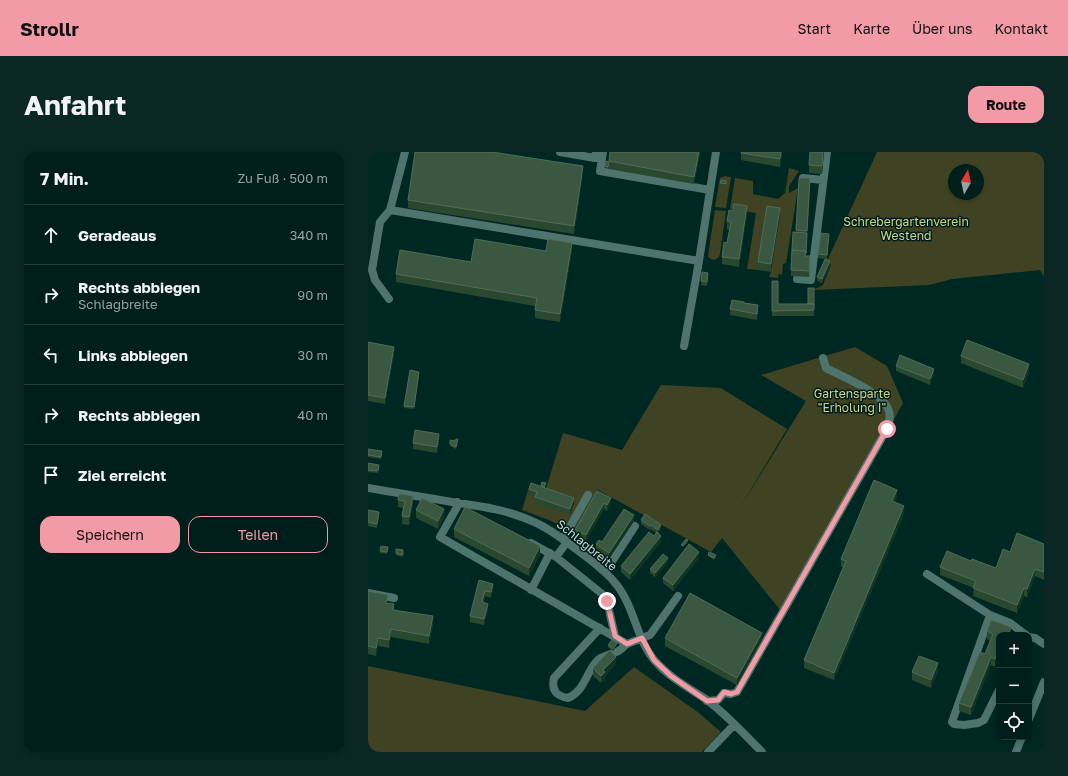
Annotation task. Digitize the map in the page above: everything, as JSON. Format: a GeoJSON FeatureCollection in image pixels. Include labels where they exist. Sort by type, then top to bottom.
{"type":"FeatureCollection","features":[{"type":"Feature","properties":{"kind":"street"},"geometry":{"type":"LineString","coordinates":[[389,299],[375,280],[372,270],[380,222],[390,210],[405,152]]}},
{"type":"Feature","properties":{"kind":"street"},"geometry":{"type":"LineString","coordinates":[[560,152],[595,158],[596,152]]}},
{"type":"Feature","properties":{"kind":"street"},"geometry":{"type":"LineString","coordinates":[[603,152],[600,172],[710,190]]}},
{"type":"Feature","properties":{"kind":"street"},"geometry":{"type":"LineString","coordinates":[[684,346],[716,152]]}},
{"type":"Feature","properties":{"kind":"street"},"geometry":{"type":"LineString","coordinates":[[797,279],[811,280],[827,152]]}},
{"type":"Feature","properties":{"kind":"street"},"geometry":{"type":"LineString","coordinates":[[803,178],[824,180]]}},
{"type":"Feature","properties":{"kind":"street"},"geometry":{"type":"LineString","coordinates":[[390,210],[699,261]]}},
{"type":"Feature","properties":{"kind":"street"},"geometry":{"type":"LineString","coordinates":[[707,701],[718,700],[724,692],[731,694],[737,692],[890,419],[888,409],[878,396],[826,368],[823,358]]}},
{"type":"Feature","properties":{"kind":"street","name":"Schlagbreite"},"geometry":{"type":"LineString","coordinates":[[368,488],[456,506],[494,509],[528,519],[543,526],[565,540],[604,572],[617,585],[626,600],[651,656],[665,672],[707,701],[762,752]]}},
{"type":"Feature","properties":{"kind":"street"},"geometry":{"type":"LineString","coordinates":[[531,590],[553,555],[565,540],[588,495]]}},
{"type":"Feature","properties":{"kind":"street"},"geometry":{"type":"LineString","coordinates":[[472,513],[456,506],[440,537],[627,644]]}},
{"type":"Feature","properties":{"kind":"street"},"geometry":{"type":"LineString","coordinates":[[604,572],[635,526]]}},
{"type":"Feature","properties":{"kind":"street"},"geometry":{"type":"LineString","coordinates":[[522,538],[553,555],[606,597],[615,636]]}},
{"type":"Feature","properties":{"kind":"street"},"geometry":{"type":"LineString","coordinates":[[927,574],[990,615],[1010,623],[1022,632]]}},
{"type":"Feature","properties":{"kind":"street"},"geometry":{"type":"LineString","coordinates":[[368,593],[394,598]]}},
{"type":"Feature","properties":{"kind":"street"},"geometry":{"type":"LineString","coordinates":[[600,628],[557,674],[553,683],[554,691],[557,694],[568,698],[572,696],[584,684],[591,668],[598,659],[619,651],[627,644],[650,635],[678,596]]}},
{"type":"Feature","properties":{"kind":"street"},"geometry":{"type":"LineString","coordinates":[[990,615],[952,722],[954,724],[964,725],[978,723],[984,720],[996,698]]}},
{"type":"Feature","properties":{"kind":"street"},"geometry":{"type":"LineString","coordinates":[[1032,638],[1044,644]]}},
{"type":"Feature","properties":{"kind":"street"},"geometry":{"type":"LineString","coordinates":[[1032,702],[1044,682]]}},
{"type":"Feature","properties":{"kind":"street"},"geometry":{"type":"LineString","coordinates":[[708,752],[734,725]]}},
{"type":"Feature","properties":{"kind":"street"},"geometry":{"type":"LineString","coordinates":[[1016,752],[1021,740]]}},
{"type":"Feature","properties":{"kind":"green space","name":"Schrebergartenverein Westend"},"geometry":{"type":"Polygon","coordinates":[[[877,152],[1044,152],[1044,277],[1040,270],[952,279],[929,285],[813,290],[823,285],[831,265],[827,261],[877,152]]]}},
{"type":"Feature","properties":{"kind":"green space"},"geometry":{"type":"Polygon","coordinates":[[[789,168],[799,171],[789,186],[789,193],[798,188],[786,263],[783,264],[782,275],[779,274],[778,278],[769,277],[771,272],[767,214],[758,270],[747,269],[756,213],[730,209],[735,178],[753,181],[753,194],[778,199],[785,193],[789,168]]]}},
{"type":"Feature","properties":{"kind":"green space"},"geometry":{"type":"Polygon","coordinates":[[[725,176],[731,177],[726,208],[715,207],[720,178],[725,176]]]}},
{"type":"Feature","properties":{"kind":"green space"},"geometry":{"type":"Polygon","coordinates":[[[715,210],[726,211],[720,254],[718,258],[714,260],[708,256],[715,210]]]}},
{"type":"Feature","properties":{"kind":"green space","name":"Gartensparte \"Erholung I\""},"geometry":{"type":"Polygon","coordinates":[[[855,347],[887,366],[903,403],[785,616],[722,538],[711,552],[598,490],[574,533],[549,520],[522,510],[529,487],[545,492],[563,433],[622,450],[661,385],[721,388],[787,429],[738,511],[806,401],[761,375],[855,347]]]}},
{"type":"Feature","properties":{"kind":"green space"},"geometry":{"type":"Polygon","coordinates":[[[368,666],[585,711],[634,667],[699,713],[721,732],[702,752],[368,752],[368,666]]]}},
{"type":"Feature","properties":{"kind":"building"},"geometry":{"type":"Polygon","coordinates":[[[415,152],[492,152],[583,166],[574,226],[408,200],[415,152]]]}},
{"type":"Feature","properties":{"kind":"building"},"geometry":{"type":"Polygon","coordinates":[[[610,152],[699,152],[694,177],[609,161],[610,152]]]}},
{"type":"Feature","properties":{"kind":"building"},"geometry":{"type":"Polygon","coordinates":[[[741,152],[781,152],[780,159],[741,152]]]}},
{"type":"Feature","properties":{"kind":"building"},"geometry":{"type":"Polygon","coordinates":[[[810,152],[823,152],[822,166],[809,165],[810,152]]]}},
{"type":"Feature","properties":{"kind":"building"},"geometry":{"type":"Polygon","coordinates":[[[606,161],[609,162],[608,167],[605,166],[606,161]]]}},
{"type":"Feature","properties":{"kind":"building"},"geometry":{"type":"Polygon","coordinates":[[[799,178],[810,178],[807,231],[796,230],[799,178]]]}},
{"type":"Feature","properties":{"kind":"building"},"geometry":{"type":"Polygon","coordinates":[[[721,180],[726,181],[726,184],[720,183],[721,180]]]}},
{"type":"Feature","properties":{"kind":"building"},"geometry":{"type":"Polygon","coordinates":[[[734,204],[747,206],[739,259],[722,257],[724,242],[727,243],[731,222],[727,221],[729,210],[733,211],[734,204]]]}},
{"type":"Feature","properties":{"kind":"building"},"geometry":{"type":"Polygon","coordinates":[[[767,206],[780,208],[771,264],[758,262],[767,206]]]}},
{"type":"Feature","properties":{"kind":"building"},"geometry":{"type":"Polygon","coordinates":[[[793,232],[807,233],[806,253],[806,251],[792,250],[793,232]]]}},
{"type":"Feature","properties":{"kind":"building"},"geometry":{"type":"Polygon","coordinates":[[[821,233],[829,234],[827,255],[818,254],[821,233]]]}},
{"type":"Feature","properties":{"kind":"building"},"geometry":{"type":"Polygon","coordinates":[[[475,239],[546,251],[548,239],[572,243],[560,314],[535,310],[537,298],[396,274],[400,250],[471,262],[475,239]]]}},
{"type":"Feature","properties":{"kind":"building"},"geometry":{"type":"Polygon","coordinates":[[[792,250],[806,251],[805,256],[810,256],[809,271],[791,270],[792,250]]]}},
{"type":"Feature","properties":{"kind":"building"},"geometry":{"type":"Polygon","coordinates":[[[825,259],[830,261],[822,279],[817,277],[825,259]]]}},
{"type":"Feature","properties":{"kind":"building"},"geometry":{"type":"Polygon","coordinates":[[[702,272],[708,273],[707,282],[701,281],[702,272]]]}},
{"type":"Feature","properties":{"kind":"building"},"geometry":{"type":"Polygon","coordinates":[[[772,281],[778,281],[778,304],[814,304],[814,310],[772,311],[772,281]]]}},
{"type":"Feature","properties":{"kind":"building"},"geometry":{"type":"Polygon","coordinates":[[[808,288],[814,288],[814,304],[808,304],[808,288]]]}},
{"type":"Feature","properties":{"kind":"building"},"geometry":{"type":"Polygon","coordinates":[[[732,300],[758,305],[757,314],[730,309],[732,300]]]}},
{"type":"Feature","properties":{"kind":"building"},"geometry":{"type":"Polygon","coordinates":[[[967,340],[1029,364],[1023,380],[961,356],[967,340]]]}},
{"type":"Feature","properties":{"kind":"building"},"geometry":{"type":"Polygon","coordinates":[[[368,342],[394,347],[385,398],[368,395],[368,342]]]}},
{"type":"Feature","properties":{"kind":"building"},"geometry":{"type":"Polygon","coordinates":[[[900,355],[934,369],[930,379],[896,366],[900,355]]]}},
{"type":"Feature","properties":{"kind":"building"},"geometry":{"type":"Polygon","coordinates":[[[410,370],[419,372],[414,407],[404,406],[410,370]]]}},
{"type":"Feature","properties":{"kind":"building"},"geometry":{"type":"Polygon","coordinates":[[[415,430],[439,434],[437,447],[413,443],[415,430]]]}},
{"type":"Feature","properties":{"kind":"building"},"geometry":{"type":"Polygon","coordinates":[[[458,439],[456,447],[450,444],[450,440],[455,441],[458,439]]]}},
{"type":"Feature","properties":{"kind":"building"},"geometry":{"type":"Polygon","coordinates":[[[368,449],[382,451],[381,457],[368,455],[368,449]]]}},
{"type":"Feature","properties":{"kind":"building"},"geometry":{"type":"Polygon","coordinates":[[[368,463],[379,465],[378,471],[368,470],[368,463]]]}},
{"type":"Feature","properties":{"kind":"building"},"geometry":{"type":"Polygon","coordinates":[[[874,480],[897,490],[892,501],[904,506],[834,673],[804,660],[846,561],[841,559],[874,480]]]}},
{"type":"Feature","properties":{"kind":"building"},"geometry":{"type":"Polygon","coordinates":[[[542,482],[546,483],[544,487],[541,486],[542,482]]]}},
{"type":"Feature","properties":{"kind":"building"},"geometry":{"type":"Polygon","coordinates":[[[531,483],[574,498],[570,509],[535,497],[537,492],[529,489],[531,483]]]}},
{"type":"Feature","properties":{"kind":"building"},"geometry":{"type":"Polygon","coordinates":[[[597,491],[611,498],[607,505],[604,503],[586,535],[575,530],[597,491]]]}},
{"type":"Feature","properties":{"kind":"building"},"geometry":{"type":"Polygon","coordinates":[[[399,494],[413,496],[409,517],[402,516],[405,501],[398,500],[399,494]]]}},
{"type":"Feature","properties":{"kind":"building"},"geometry":{"type":"Polygon","coordinates":[[[422,498],[444,509],[438,521],[416,510],[422,498]]]}},
{"type":"Feature","properties":{"kind":"building"},"geometry":{"type":"Polygon","coordinates":[[[465,507],[540,546],[529,568],[454,529],[465,507]]]}},
{"type":"Feature","properties":{"kind":"building"},"geometry":{"type":"Polygon","coordinates":[[[624,509],[634,515],[609,553],[596,544],[599,540],[602,542],[624,509]]]}},
{"type":"Feature","properties":{"kind":"building"},"geometry":{"type":"Polygon","coordinates":[[[368,510],[379,512],[377,524],[368,522],[368,510]]]}},
{"type":"Feature","properties":{"kind":"building"},"geometry":{"type":"Polygon","coordinates":[[[645,514],[661,525],[658,530],[641,520],[645,514]]]}},
{"type":"Feature","properties":{"kind":"building"},"geometry":{"type":"Polygon","coordinates":[[[649,532],[654,536],[657,532],[661,536],[630,574],[621,566],[649,532]]]}},
{"type":"Feature","properties":{"kind":"building"},"geometry":{"type":"Polygon","coordinates":[[[1017,533],[1044,544],[1044,572],[1035,569],[1027,589],[1024,588],[1017,605],[973,588],[976,581],[940,567],[947,551],[971,561],[972,559],[996,568],[1003,549],[1010,552],[1017,533]]]}},
{"type":"Feature","properties":{"kind":"building"},"geometry":{"type":"Polygon","coordinates":[[[686,539],[688,540],[683,546],[681,545],[686,539]]]}},
{"type":"Feature","properties":{"kind":"building"},"geometry":{"type":"Polygon","coordinates":[[[689,544],[699,552],[673,585],[663,578],[689,544]]]}},
{"type":"Feature","properties":{"kind":"building"},"geometry":{"type":"Polygon","coordinates":[[[381,546],[388,547],[387,552],[380,551],[381,546]]]}},
{"type":"Feature","properties":{"kind":"building"},"geometry":{"type":"Polygon","coordinates":[[[396,549],[403,550],[403,555],[396,553],[396,549]]]}},
{"type":"Feature","properties":{"kind":"building"},"geometry":{"type":"Polygon","coordinates":[[[709,552],[716,555],[714,558],[708,555],[709,552]]]}},
{"type":"Feature","properties":{"kind":"building"},"geometry":{"type":"Polygon","coordinates":[[[663,554],[668,558],[655,573],[650,569],[663,554]]]}},
{"type":"Feature","properties":{"kind":"building"},"geometry":{"type":"Polygon","coordinates":[[[479,580],[493,584],[491,592],[485,591],[482,602],[488,604],[484,619],[470,616],[479,580]]]}},
{"type":"Feature","properties":{"kind":"building"},"geometry":{"type":"Polygon","coordinates":[[[368,591],[388,595],[386,603],[394,604],[393,610],[433,616],[429,636],[391,629],[389,640],[378,638],[376,648],[368,646],[368,591]]]}},
{"type":"Feature","properties":{"kind":"building"},"geometry":{"type":"Polygon","coordinates":[[[690,593],[762,633],[737,678],[665,638],[690,593]]]}},
{"type":"Feature","properties":{"kind":"building"},"geometry":{"type":"Polygon","coordinates":[[[991,620],[1011,627],[1009,632],[996,632],[996,657],[995,659],[991,657],[971,707],[959,703],[980,652],[985,654],[993,634],[987,631],[991,620]]]}},
{"type":"Feature","properties":{"kind":"building"},"geometry":{"type":"Polygon","coordinates":[[[612,640],[617,643],[613,649],[608,645],[612,640]]]}},
{"type":"Feature","properties":{"kind":"building"},"geometry":{"type":"Polygon","coordinates":[[[610,650],[616,657],[603,670],[605,672],[601,676],[593,668],[610,650]]]}},
{"type":"Feature","properties":{"kind":"building"},"geometry":{"type":"Polygon","coordinates":[[[919,656],[938,663],[931,680],[912,672],[919,656]]]}},
{"type":"Feature","properties":{"kind":"route"},"geometry":{"type":"LineString","coordinates":[[607,601],[615,636],[627,644],[642,638],[654,660],[665,672],[678,682],[707,701],[718,700],[724,692],[731,694],[737,692],[887,429]]}}]}
